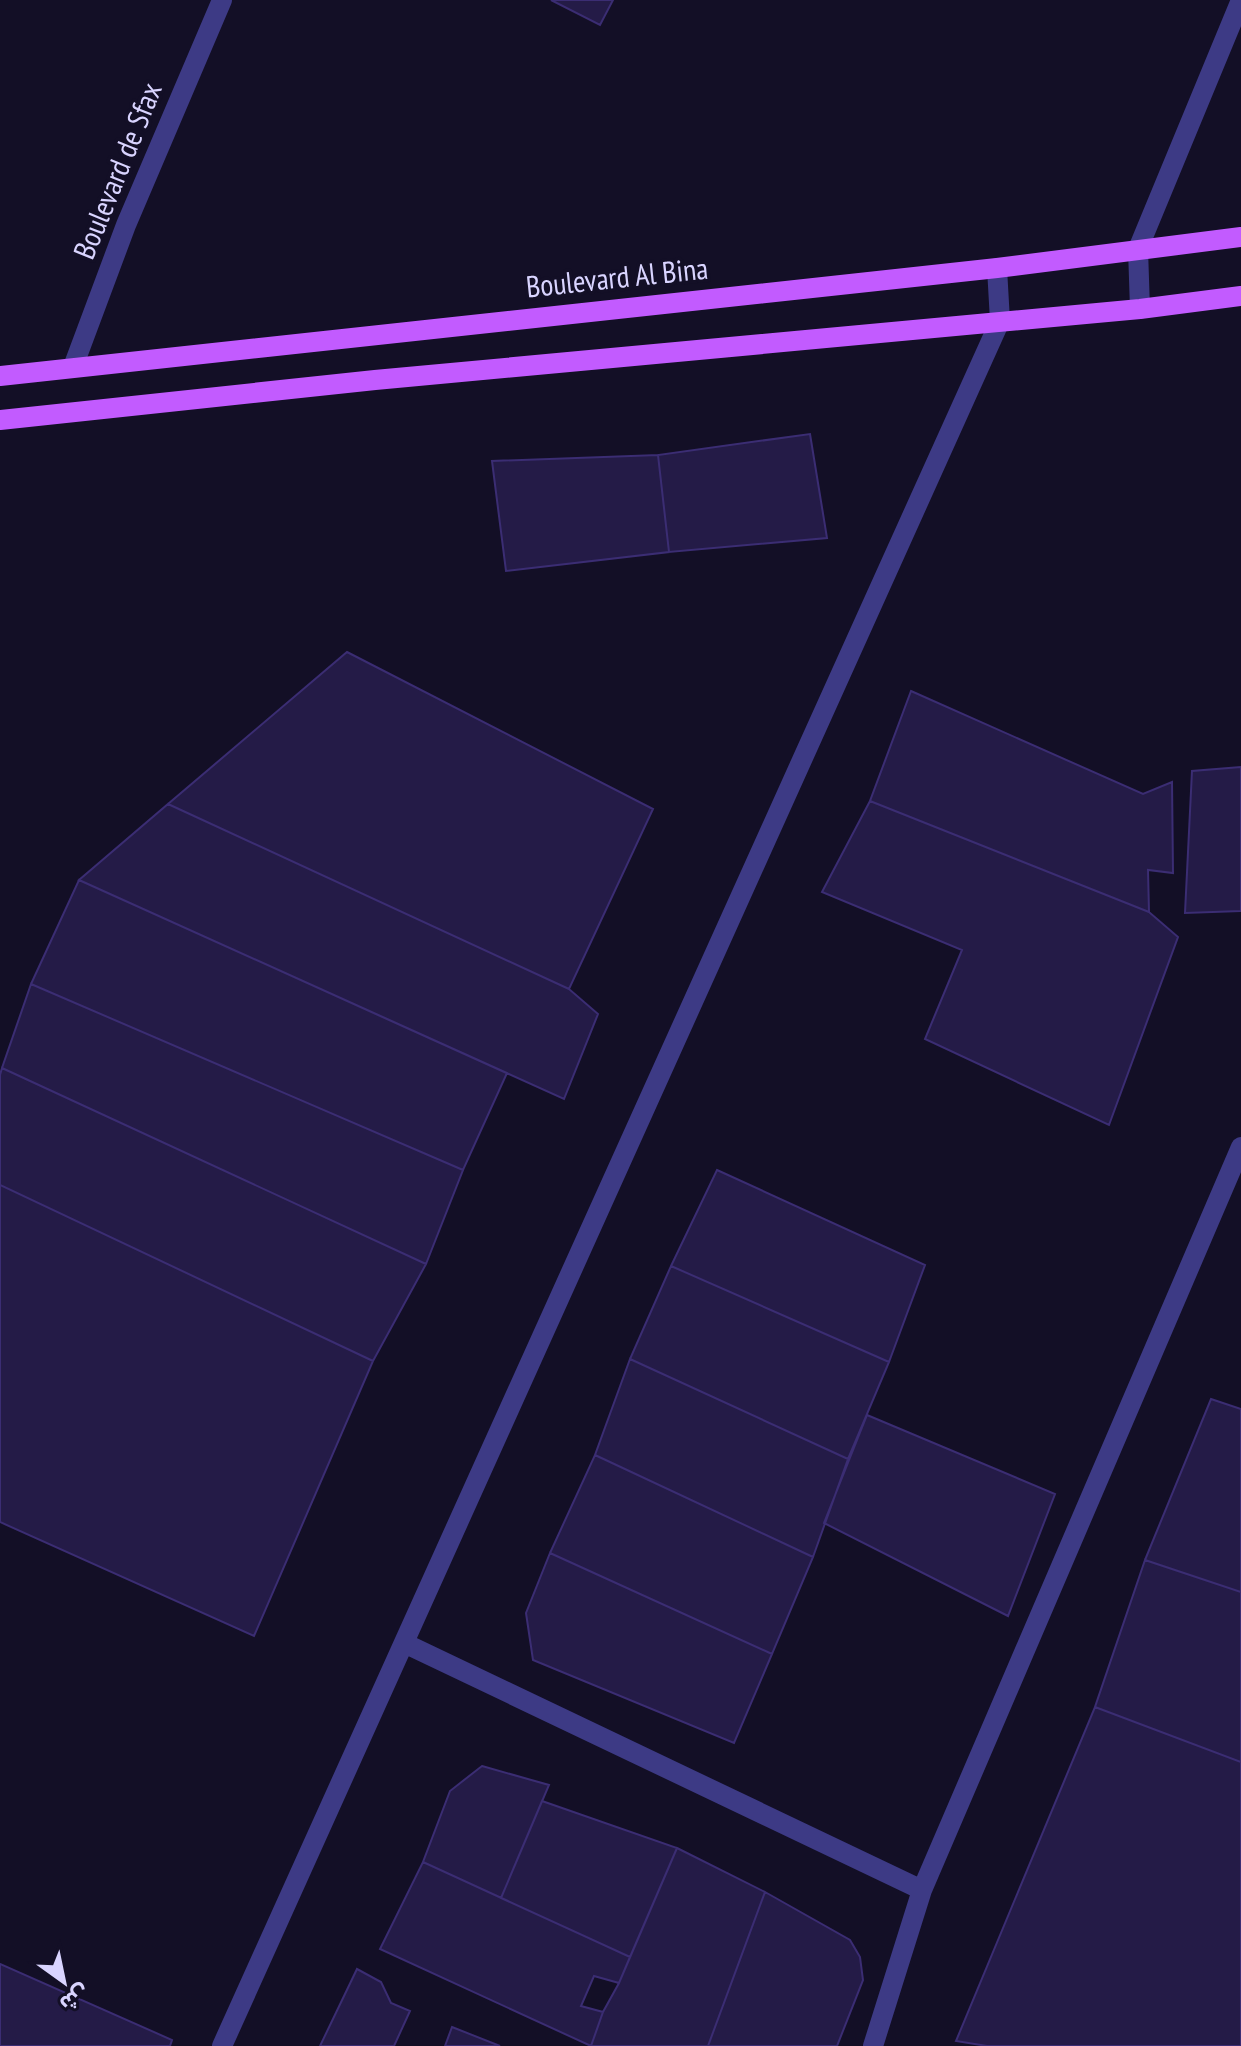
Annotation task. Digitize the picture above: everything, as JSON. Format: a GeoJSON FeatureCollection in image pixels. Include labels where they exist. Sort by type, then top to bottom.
{"type":"FeatureCollection","features":[{"type":"Feature","properties":{"kind":"main road","name":"Boulevard Al Bina"},"geometry":{"type":"LineString","coordinates":[[0,376],[997,268],[1241,237]]}},
{"type":"Feature","properties":{"kind":"main road"},"geometry":{"type":"LineString","coordinates":[[0,420],[375,380],[1140,309],[1241,296]]}},
{"type":"Feature","properties":{"kind":"lane","name":"Boulevard de Sfax"},"geometry":{"type":"LineString","coordinates":[[73,367],[126,225],[222,0]]}},
{"type":"Feature","properties":{"kind":"lane"},"geometry":{"type":"LineString","coordinates":[[1140,309],[1138,249],[1241,0]]}},
{"type":"Feature","properties":{"kind":"lane"},"geometry":{"type":"LineString","coordinates":[[222,2046],[1000,321],[997,268]]}},
{"type":"Feature","properties":{"kind":"lane"},"geometry":{"type":"LineString","coordinates":[[873,2046],[922,1890],[1241,1147]]}},
{"type":"Feature","properties":{"kind":"lane"},"geometry":{"type":"LineString","coordinates":[[404,1643],[922,1890]]}},
{"type":"Feature","properties":{"kind":"building"},"geometry":{"type":"Polygon","coordinates":[[[551,0],[613,0],[600,25],[551,0]]]}},
{"type":"Feature","properties":{"kind":"building"},"geometry":{"type":"Polygon","coordinates":[[[810,434],[827,538],[669,552],[658,455],[810,434]]]}},
{"type":"Feature","properties":{"kind":"building"},"geometry":{"type":"Polygon","coordinates":[[[658,455],[669,552],[506,571],[492,461],[658,455]]]}},
{"type":"Feature","properties":{"kind":"building"},"geometry":{"type":"Polygon","coordinates":[[[347,652],[653,809],[569,989],[168,804],[347,652]]]}},
{"type":"Feature","properties":{"kind":"building"},"geometry":{"type":"Polygon","coordinates":[[[911,691],[1143,794],[1172,782],[1173,873],[1148,870],[1149,912],[870,801],[911,691]]]}},
{"type":"Feature","properties":{"kind":"building"},"geometry":{"type":"Polygon","coordinates":[[[1241,767],[1241,911],[1185,913],[1192,771],[1241,767]]]}},
{"type":"Feature","properties":{"kind":"building"},"geometry":{"type":"Polygon","coordinates":[[[870,801],[1149,912],[1178,937],[1109,1125],[925,1039],[962,950],[822,892],[870,801]]]}},
{"type":"Feature","properties":{"kind":"building"},"geometry":{"type":"Polygon","coordinates":[[[168,804],[569,989],[598,1014],[564,1099],[79,880],[168,804]]]}},
{"type":"Feature","properties":{"kind":"building"},"geometry":{"type":"Polygon","coordinates":[[[79,880],[507,1073],[463,1170],[31,984],[79,880]]]}},
{"type":"Feature","properties":{"kind":"building"},"geometry":{"type":"Polygon","coordinates":[[[31,984],[463,1170],[426,1264],[2,1068],[31,984]]]}},
{"type":"Feature","properties":{"kind":"building"},"geometry":{"type":"Polygon","coordinates":[[[2,1068],[426,1264],[373,1361],[0,1185],[2,1068]]]}},
{"type":"Feature","properties":{"kind":"building"},"geometry":{"type":"Polygon","coordinates":[[[717,1170],[925,1265],[889,1362],[671,1266],[717,1170]]]}},
{"type":"Feature","properties":{"kind":"building"},"geometry":{"type":"Polygon","coordinates":[[[0,1185],[373,1361],[254,1636],[0,1522],[0,1185]]]}},
{"type":"Feature","properties":{"kind":"building"},"geometry":{"type":"Polygon","coordinates":[[[671,1266],[889,1362],[848,1459],[630,1359],[671,1266]]]}},
{"type":"Feature","properties":{"kind":"building"},"geometry":{"type":"Polygon","coordinates":[[[630,1359],[848,1459],[813,1557],[595,1455],[630,1359]]]}},
{"type":"Feature","properties":{"kind":"building"},"geometry":{"type":"Polygon","coordinates":[[[1211,1399],[1241,1409],[1241,1592],[1145,1560],[1211,1399]]]}},
{"type":"Feature","properties":{"kind":"building"},"geometry":{"type":"Polygon","coordinates":[[[867,1415],[1055,1494],[1008,1616],[824,1523],[867,1415]]]}},
{"type":"Feature","properties":{"kind":"building"},"geometry":{"type":"Polygon","coordinates":[[[595,1455],[813,1557],[772,1654],[550,1553],[595,1455]]]}},
{"type":"Feature","properties":{"kind":"building"},"geometry":{"type":"Polygon","coordinates":[[[550,1553],[772,1654],[734,1743],[533,1660],[526,1613],[550,1553]]]}},
{"type":"Feature","properties":{"kind":"building"},"geometry":{"type":"Polygon","coordinates":[[[1145,1560],[1241,1592],[1241,1762],[1095,1707],[1145,1560]]]}},
{"type":"Feature","properties":{"kind":"building"},"geometry":{"type":"Polygon","coordinates":[[[1095,1707],[1241,1762],[1241,2046],[987,2046],[956,2041],[1095,1707]]]}},
{"type":"Feature","properties":{"kind":"building"},"geometry":{"type":"Polygon","coordinates":[[[482,1766],[549,1785],[501,1898],[423,1862],[450,1791],[482,1766]]]}},
{"type":"Feature","properties":{"kind":"building"},"geometry":{"type":"Polygon","coordinates":[[[542,1801],[677,1848],[630,1957],[501,1898],[542,1801]]]}},
{"type":"Feature","properties":{"kind":"building"},"geometry":{"type":"Polygon","coordinates":[[[677,1848],[765,1892],[708,2046],[591,2046],[603,2012],[619,1983],[677,1848]]]}},
{"type":"Feature","properties":{"kind":"building"},"geometry":{"type":"Polygon","coordinates":[[[423,1862],[630,1957],[619,1983],[594,1976],[581,2006],[603,2012],[591,2046],[380,1949],[423,1862]]]}},
{"type":"Feature","properties":{"kind":"building"},"geometry":{"type":"Polygon","coordinates":[[[765,1892],[850,1940],[860,1957],[863,1980],[837,2046],[708,2046],[765,1892]]]}},
{"type":"Feature","properties":{"kind":"building"},"geometry":{"type":"Polygon","coordinates":[[[0,1964],[172,2040],[170,2046],[0,2046],[0,1964]]]}},
{"type":"Feature","properties":{"kind":"building"},"geometry":{"type":"Polygon","coordinates":[[[357,1969],[381,1982],[391,2003],[410,2011],[394,2046],[320,2046],[357,1969]]]}},
{"type":"Feature","properties":{"kind":"building"},"geometry":{"type":"Polygon","coordinates":[[[452,2027],[500,2046],[445,2046],[452,2027]]]}}]}
